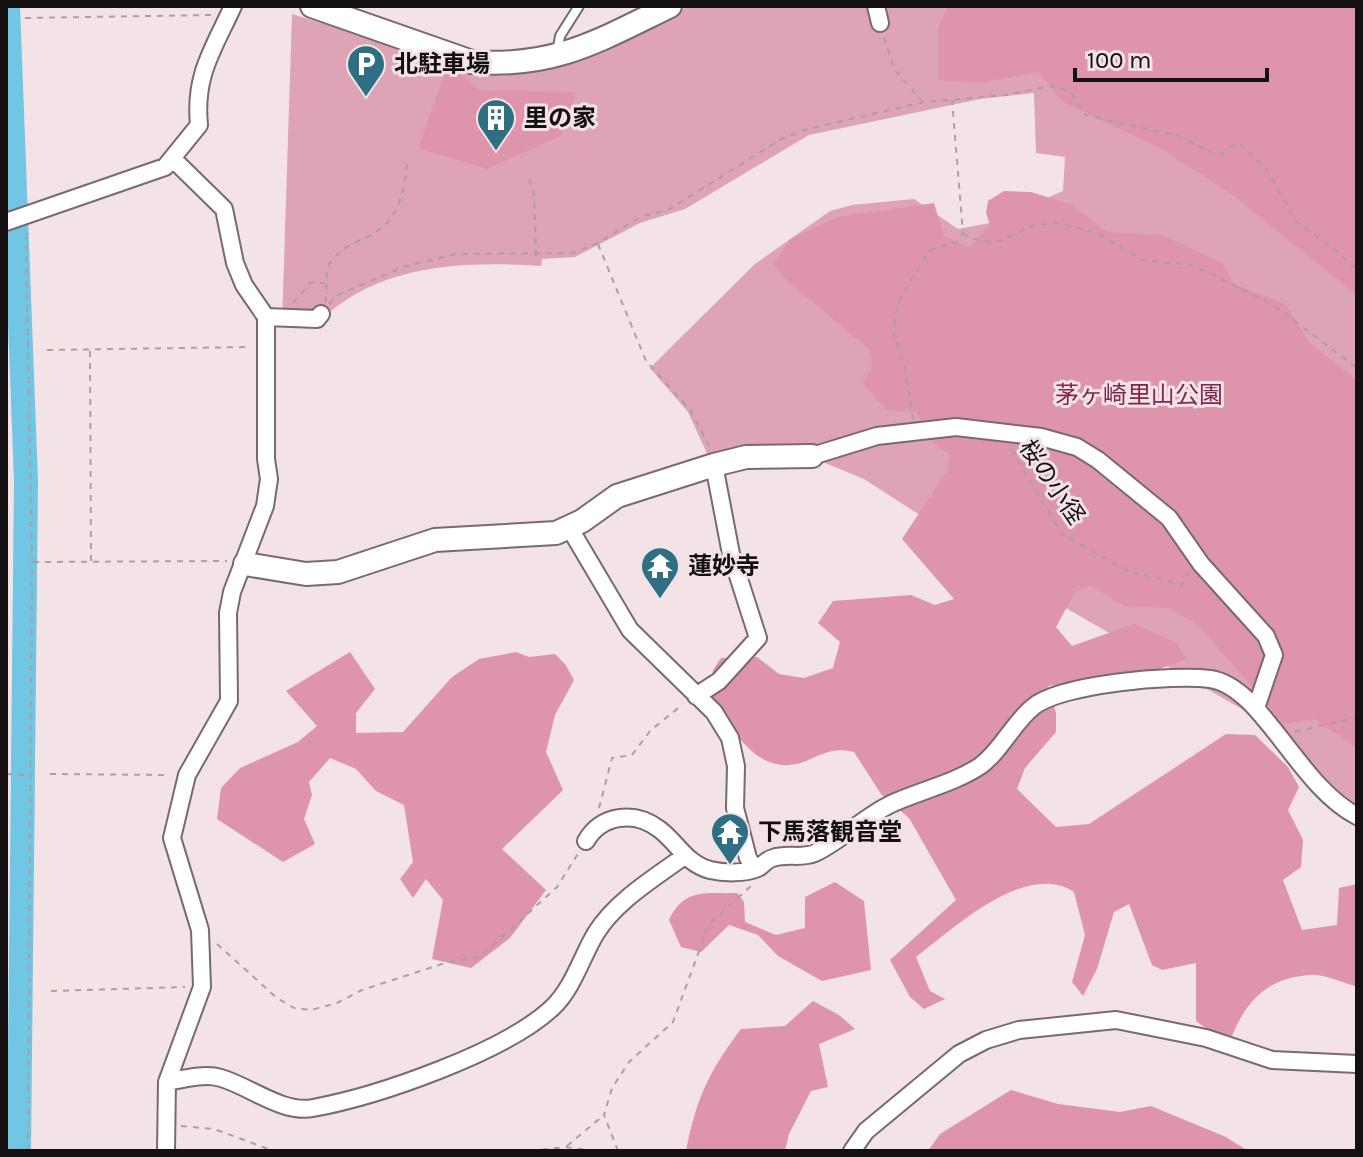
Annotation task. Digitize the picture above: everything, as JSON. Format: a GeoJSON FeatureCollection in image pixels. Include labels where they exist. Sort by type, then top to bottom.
{"type":"FeatureCollection","features":[{"type":"Feature","properties":{"kind":"street"},"geometry":{"type":"LineString","coordinates":[[312,6],[472,62],[519,64],[557,58],[670,6]]}},
{"type":"Feature","properties":{"kind":"street"},"geometry":{"type":"LineString","coordinates":[[7,222],[165,167],[174,160],[199,125],[196,95],[201,75],[231,10]]}},
{"type":"Feature","properties":{"kind":"street"},"geometry":{"type":"LineString","coordinates":[[166,1151],[167,1082],[202,987],[200,930],[172,838],[187,775],[229,701],[232,684],[228,613],[232,592],[265,506],[269,479],[266,459],[266,317],[244,285],[235,263],[224,209],[174,160]]}},
{"type":"Feature","properties":{"kind":"street"},"geometry":{"type":"LineString","coordinates":[[266,317],[317,319],[321,314]]}},
{"type":"Feature","properties":{"kind":"street"},"geometry":{"type":"LineString","coordinates":[[245,564],[306,574],[338,572],[427,542],[532,536],[569,527],[617,496],[714,465],[746,457],[812,456],[877,436],[914,429],[956,427],[1002,435],[1041,437],[1077,447],[1098,460],[1169,518],[1196,557],[1271,645],[1272,667],[1257,705]]}},
{"type":"Feature","properties":{"kind":"street"},"geometry":{"type":"LineString","coordinates":[[696,696],[719,681],[758,638],[731,554],[714,465]]}},
{"type":"Feature","properties":{"kind":"street"},"geometry":{"type":"LineString","coordinates":[[569,527],[630,630],[714,712],[730,738],[736,766],[735,808],[748,858],[755,869]]}},
{"type":"Feature","properties":{"kind":"street"},"geometry":{"type":"LineString","coordinates":[[590,835],[606,820],[640,820],[662,831],[683,857],[709,870],[755,869],[773,857],[813,854],[890,804],[981,766],[1033,706],[1057,694],[1100,685],[1189,677],[1213,679],[1234,688],[1257,705],[1274,734],[1321,791],[1354,815],[1353,828],[1357,832]]}},
{"type":"Feature","properties":{"kind":"street"},"geometry":{"type":"LineString","coordinates":[[167,1082],[219,1077],[268,1099],[309,1109],[392,1086],[468,1056],[523,1030],[555,1005],[597,931],[613,911],[683,857]]}},
{"type":"Feature","properties":{"kind":"street"},"geometry":{"type":"LineString","coordinates":[[852,1151],[866,1131],[959,1054],[986,1040],[1019,1030],[1116,1020],[1206,1038],[1272,1060],[1357,1064]]}},
{"type":"Feature","properties":{"kind":"lane"},"geometry":{"type":"LineString","coordinates":[[557,58],[560,36],[579,6]]}},
{"type":"Feature","properties":{"kind":"path"},"geometry":{"type":"LineString","coordinates":[[25,18],[231,10]]}},
{"type":"Feature","properties":{"kind":"path"},"geometry":{"type":"LineString","coordinates":[[878,14],[894,69],[924,102]]}},
{"type":"Feature","properties":{"kind":"path"},"geometry":{"type":"LineString","coordinates":[[321,314],[336,296],[422,260],[486,253],[536,256],[572,253],[598,243],[640,217],[670,209],[781,139],[808,129],[924,102],[1006,95],[1051,86],[1070,91],[1085,115],[1179,136],[1218,156],[1238,142],[1267,170],[1296,221],[1342,255],[1357,271]]}},
{"type":"Feature","properties":{"kind":"path"},"geometry":{"type":"LineString","coordinates":[[914,429],[910,394],[894,335],[902,295],[930,250],[957,242],[963,233],[952,99]]}},
{"type":"Feature","properties":{"kind":"path"},"geometry":{"type":"LineString","coordinates":[[321,314],[327,296],[325,283],[331,261],[348,245],[376,233],[393,219],[404,197],[407,164]]}},
{"type":"Feature","properties":{"kind":"path"},"geometry":{"type":"LineString","coordinates":[[529,179],[534,194],[536,256]]}},
{"type":"Feature","properties":{"kind":"path"},"geometry":{"type":"LineString","coordinates":[[27,217],[32,563],[28,1151]]}},
{"type":"Feature","properties":{"kind":"path"},"geometry":{"type":"LineString","coordinates":[[963,233],[970,238],[995,243],[1035,225],[1060,223],[1099,234],[1142,260],[1193,265],[1273,305],[1357,368]]}},
{"type":"Feature","properties":{"kind":"path"},"geometry":{"type":"LineString","coordinates":[[598,243],[646,361],[691,411],[709,446],[714,465]]}},
{"type":"Feature","properties":{"kind":"path"},"geometry":{"type":"LineString","coordinates":[[294,319],[290,311],[301,290],[310,283],[325,283]]}},
{"type":"Feature","properties":{"kind":"path"},"geometry":{"type":"LineString","coordinates":[[47,350],[267,347]]}},
{"type":"Feature","properties":{"kind":"path"},"geometry":{"type":"LineString","coordinates":[[90,349],[91,562]]}},
{"type":"Feature","properties":{"kind":"path","name":"桜の小径"},"geometry":{"type":"LineString","coordinates":[[1002,435],[1062,534],[1128,571],[1182,585],[1196,557]]}},
{"type":"Feature","properties":{"kind":"path"},"geometry":{"type":"LineString","coordinates":[[32,563],[245,564]]}},
{"type":"Feature","properties":{"kind":"path"},"geometry":{"type":"LineString","coordinates":[[200,930],[250,970],[277,998],[294,1008],[311,1010],[445,963],[480,957],[557,887],[590,835],[612,758],[632,755],[670,713],[696,696]]}},
{"type":"Feature","properties":{"kind":"path"},"geometry":{"type":"LineString","coordinates":[[1274,734],[1357,717]]}},
{"type":"Feature","properties":{"kind":"path"},"geometry":{"type":"LineString","coordinates":[[8,774],[29,775]]}},
{"type":"Feature","properties":{"kind":"path"},"geometry":{"type":"LineString","coordinates":[[50,774],[187,775]]}},
{"type":"Feature","properties":{"kind":"path"},"geometry":{"type":"LineString","coordinates":[[566,1147],[604,1115],[612,1088],[629,1062],[673,1022],[709,924],[745,893],[753,883],[755,869]]}},
{"type":"Feature","properties":{"kind":"path"},"geometry":{"type":"LineString","coordinates":[[51,991],[202,987]]}},
{"type":"Feature","properties":{"kind":"path"},"geometry":{"type":"LineString","coordinates":[[604,1115],[618,1151]]}},
{"type":"Feature","properties":{"kind":"path"},"geometry":{"type":"LineString","coordinates":[[164,1126],[214,1129],[274,1151]]}},
{"type":"Feature","properties":{"kind":"path"},"geometry":{"type":"LineString","coordinates":[[530,1151],[566,1147],[593,1151]]}},
{"type":"Feature","properties":{"kind":"green space","name":"茅ヶ崎里山公園"},"geometry":{"type":"Polygon","coordinates":[[[689,6],[1357,6],[1357,817],[1254,716],[1050,599],[864,479],[796,451],[709,458],[688,412],[650,368],[755,264],[830,211],[852,205],[914,199],[958,229],[990,223],[1063,191],[1065,157],[1036,153],[1034,93],[980,99],[809,135],[685,209],[640,223],[575,257],[542,259],[541,266],[482,264],[422,270],[366,288],[341,303],[318,323],[282,325],[292,14],[395,46],[569,62],[689,6]]]}},
{"type":"Feature","properties":{"kind":"green space"},"geometry":{"type":"Polygon","coordinates":[[[948,6],[1357,6],[1357,295],[1230,193],[1158,147],[1063,102],[1038,72],[979,83],[938,80],[938,28],[948,6]]]}},
{"type":"Feature","properties":{"kind":"green space"},"geometry":{"type":"Polygon","coordinates":[[[448,65],[480,90],[575,92],[571,121],[560,136],[487,169],[418,148],[448,65]]]}},
{"type":"Feature","properties":{"kind":"green space"},"geometry":{"type":"Polygon","coordinates":[[[1004,191],[1031,192],[1072,205],[1107,232],[1162,235],[1222,263],[1234,284],[1285,304],[1310,343],[1357,380],[1357,748],[1314,719],[1284,724],[1199,626],[1170,608],[1124,606],[1092,586],[1075,592],[1056,627],[1072,646],[1134,624],[1177,643],[1186,659],[1144,675],[1048,686],[1056,713],[1056,732],[1025,768],[1017,789],[1056,827],[1089,824],[1226,734],[1255,735],[1288,767],[1299,787],[1288,810],[1303,840],[1301,867],[1283,880],[1302,930],[1337,925],[1339,888],[1357,884],[1357,987],[1318,975],[1284,980],[1272,985],[1253,1001],[1232,1036],[1211,1032],[1196,1021],[1196,963],[1162,970],[1152,965],[1129,904],[1114,912],[1097,969],[1083,996],[1072,982],[1085,935],[1074,892],[1055,884],[1034,885],[991,902],[916,957],[930,991],[945,999],[924,1009],[910,997],[890,960],[956,900],[909,818],[881,794],[854,752],[835,751],[789,765],[774,764],[749,748],[710,697],[713,670],[721,658],[757,657],[779,674],[804,678],[833,668],[840,642],[818,623],[833,601],[911,595],[935,605],[954,599],[902,539],[947,471],[950,455],[934,443],[916,412],[887,410],[862,383],[872,368],[870,350],[784,278],[773,264],[791,239],[838,217],[934,203],[944,236],[969,247],[990,225],[986,213],[988,201],[1004,191]]]}},
{"type":"Feature","properties":{"kind":"green space"},"geometry":{"type":"Polygon","coordinates":[[[350,652],[375,689],[356,713],[356,733],[403,732],[452,677],[479,659],[516,652],[529,657],[555,654],[574,680],[555,715],[546,752],[563,790],[502,849],[546,890],[510,938],[471,968],[432,959],[443,900],[426,879],[413,898],[400,879],[413,862],[404,805],[376,791],[356,769],[330,758],[309,782],[312,795],[304,819],[315,844],[283,862],[217,819],[221,788],[240,768],[298,742],[317,726],[286,691],[350,652]]]}},
{"type":"Feature","properties":{"kind":"green space"},"geometry":{"type":"Polygon","coordinates":[[[835,882],[864,901],[871,970],[822,981],[778,956],[758,935],[729,925],[701,952],[681,947],[669,920],[681,902],[689,898],[737,893],[744,902],[745,922],[776,935],[805,928],[805,897],[835,882]]]}},
{"type":"Feature","properties":{"kind":"green space"},"geometry":{"type":"Polygon","coordinates":[[[813,1001],[839,1015],[855,1029],[819,1044],[828,1087],[811,1091],[789,1134],[785,1151],[686,1151],[705,1086],[741,1029],[785,1026],[813,1001]]]}},
{"type":"Feature","properties":{"kind":"green space"},"geometry":{"type":"Polygon","coordinates":[[[1011,1090],[1058,1104],[1120,1112],[1151,1106],[1226,1137],[1248,1151],[928,1151],[940,1134],[1011,1090]]]}},
{"type":"Feature","properties":{"kind":"waterway"},"geometry":{"type":"LineString","coordinates":[[8,6],[26,481],[19,1151]]}},
{"type":"Feature","properties":{"kind":"waterway"},"geometry":{"type":"LineString","coordinates":[[6,112],[11,117]]}},
{"type":"Feature","properties":{"kind":"place","name":"北駐車場"},"geometry":{"type":"Point","coordinates":[366,98]}},
{"type":"Feature","properties":{"kind":"place","name":"里の家"},"geometry":{"type":"Point","coordinates":[496,152]}},
{"type":"Feature","properties":{"kind":"place","name":"蓮妙寺"},"geometry":{"type":"Point","coordinates":[660,600]}},
{"type":"Feature","properties":{"kind":"place","name":"下馬落観音堂"},"geometry":{"type":"Point","coordinates":[730,866]}}]}
